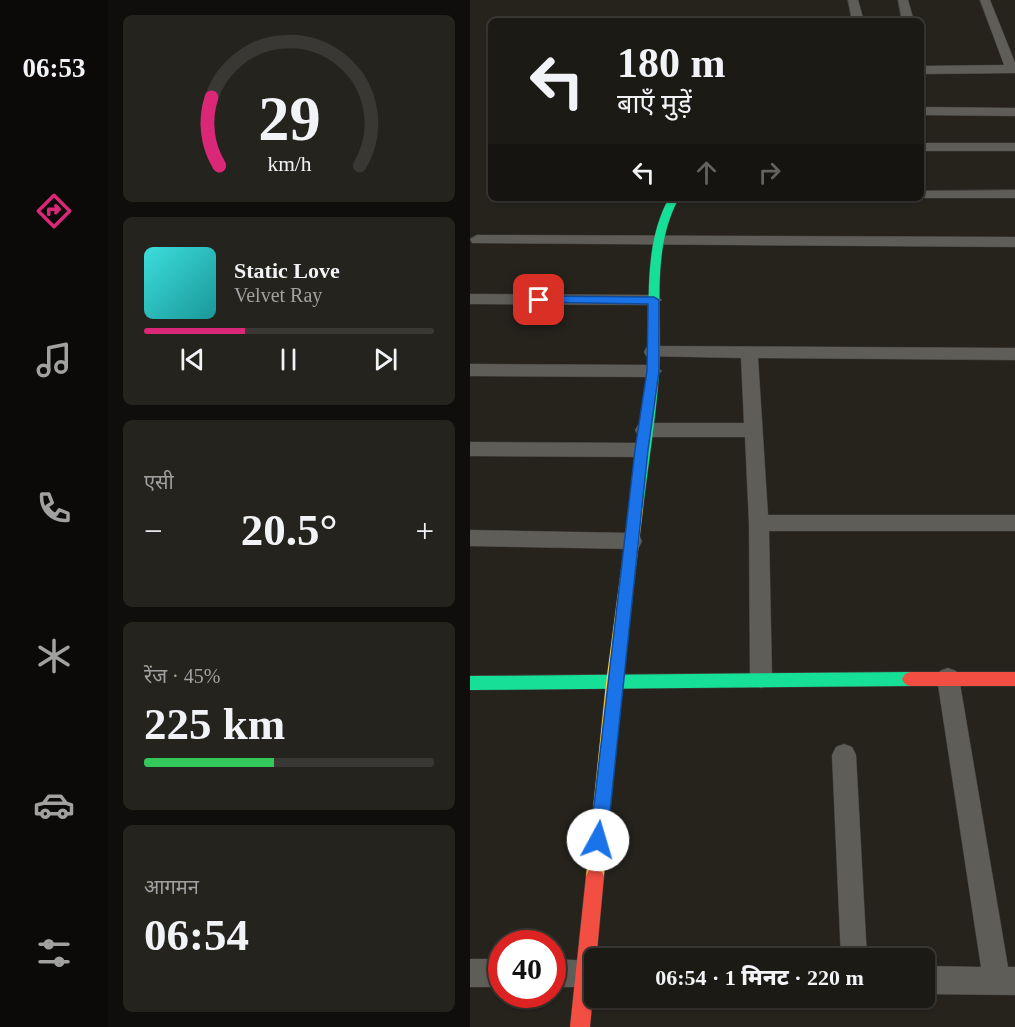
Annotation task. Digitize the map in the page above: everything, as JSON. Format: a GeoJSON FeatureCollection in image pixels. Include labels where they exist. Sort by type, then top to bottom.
{"type":"FeatureCollection","features":[{"type":"Feature","properties":{"kind":"street"},"geometry":{"type":"LineString","coordinates":[[853,0],[857,18]]}},
{"type":"Feature","properties":{"kind":"street"},"geometry":{"type":"LineString","coordinates":[[903,0],[907,18]]}},
{"type":"Feature","properties":{"kind":"street"},"geometry":{"type":"LineString","coordinates":[[924,70],[1013,69],[985,0]]}},
{"type":"Feature","properties":{"kind":"street"},"geometry":{"type":"LineString","coordinates":[[924,111],[1016,112]]}},
{"type":"Feature","properties":{"kind":"street"},"geometry":{"type":"LineString","coordinates":[[924,147],[1016,147]]}},
{"type":"Feature","properties":{"kind":"street"},"geometry":{"type":"LineString","coordinates":[[924,195],[1016,194]]}},
{"type":"Feature","properties":{"kind":"street"},"geometry":{"type":"LineString","coordinates":[[592,948],[614,683],[641,450],[653,371],[654,300],[660,242],[668,205],[671,201]]}},
{"type":"Feature","properties":{"kind":"street"},"geometry":{"type":"LineString","coordinates":[[478,240],[1016,242]]}},
{"type":"Feature","properties":{"kind":"street"},"geometry":{"type":"LineString","coordinates":[[470,299],[654,300]]}},
{"type":"Feature","properties":{"kind":"street"},"geometry":{"type":"LineString","coordinates":[[652,352],[1016,354]]}},
{"type":"Feature","properties":{"kind":"street"},"geometry":{"type":"LineString","coordinates":[[749,353],[759,523],[761,678]]}},
{"type":"Feature","properties":{"kind":"street"},"geometry":{"type":"LineString","coordinates":[[470,370],[653,371]]}},
{"type":"Feature","properties":{"kind":"street"},"geometry":{"type":"LineString","coordinates":[[644,430],[754,430]]}},
{"type":"Feature","properties":{"kind":"street"},"geometry":{"type":"LineString","coordinates":[[470,449],[641,450]]}},
{"type":"Feature","properties":{"kind":"street"},"geometry":{"type":"LineString","coordinates":[[759,523],[1016,523]]}},
{"type":"Feature","properties":{"kind":"street"},"geometry":{"type":"LineString","coordinates":[[470,538],[632,541]]}},
{"type":"Feature","properties":{"kind":"street"},"geometry":{"type":"LineString","coordinates":[[470,683],[614,683],[761,678],[1016,679]]}},
{"type":"Feature","properties":{"kind":"street"},"geometry":{"type":"LineString","coordinates":[[935,980],[1006,981],[948,678]]}},
{"type":"Feature","properties":{"kind":"street"},"geometry":{"type":"LineString","coordinates":[[844,755],[854,948]]}},
{"type":"Feature","properties":{"kind":"street"},"geometry":{"type":"LineString","coordinates":[[470,973],[488,973]]}},
{"type":"Feature","properties":{"kind":"street"},"geometry":{"type":"LineString","coordinates":[[566,973],[584,974]]}},
{"type":"Feature","properties":{"kind":"street"},"geometry":{"type":"LineString","coordinates":[[580,1027],[584,1006]]}},
{"type":"Feature","properties":{"kind":"traffic: fast"},"geometry":{"type":"LineString","coordinates":[[636,509],[653,373],[657,256],[666,212],[672,201]]}},
{"type":"Feature","properties":{"kind":"traffic: fast"},"geometry":{"type":"LineString","coordinates":[[470,683],[910,679]]}},
{"type":"Feature","properties":{"kind":"traffic: slow"},"geometry":{"type":"LineString","coordinates":[[595,876],[614,683],[636,509]]}},
{"type":"Feature","properties":{"kind":"traffic: jam"},"geometry":{"type":"LineString","coordinates":[[910,679],[1016,679]]}},
{"type":"Feature","properties":{"kind":"traffic: jam"},"geometry":{"type":"LineString","coordinates":[[580,1027],[595,876]]}},
{"type":"Feature","properties":{"kind":"route"},"geometry":{"type":"LineString","coordinates":[[539,300],[654,300],[653,371],[641,450],[598,840]]}}]}
